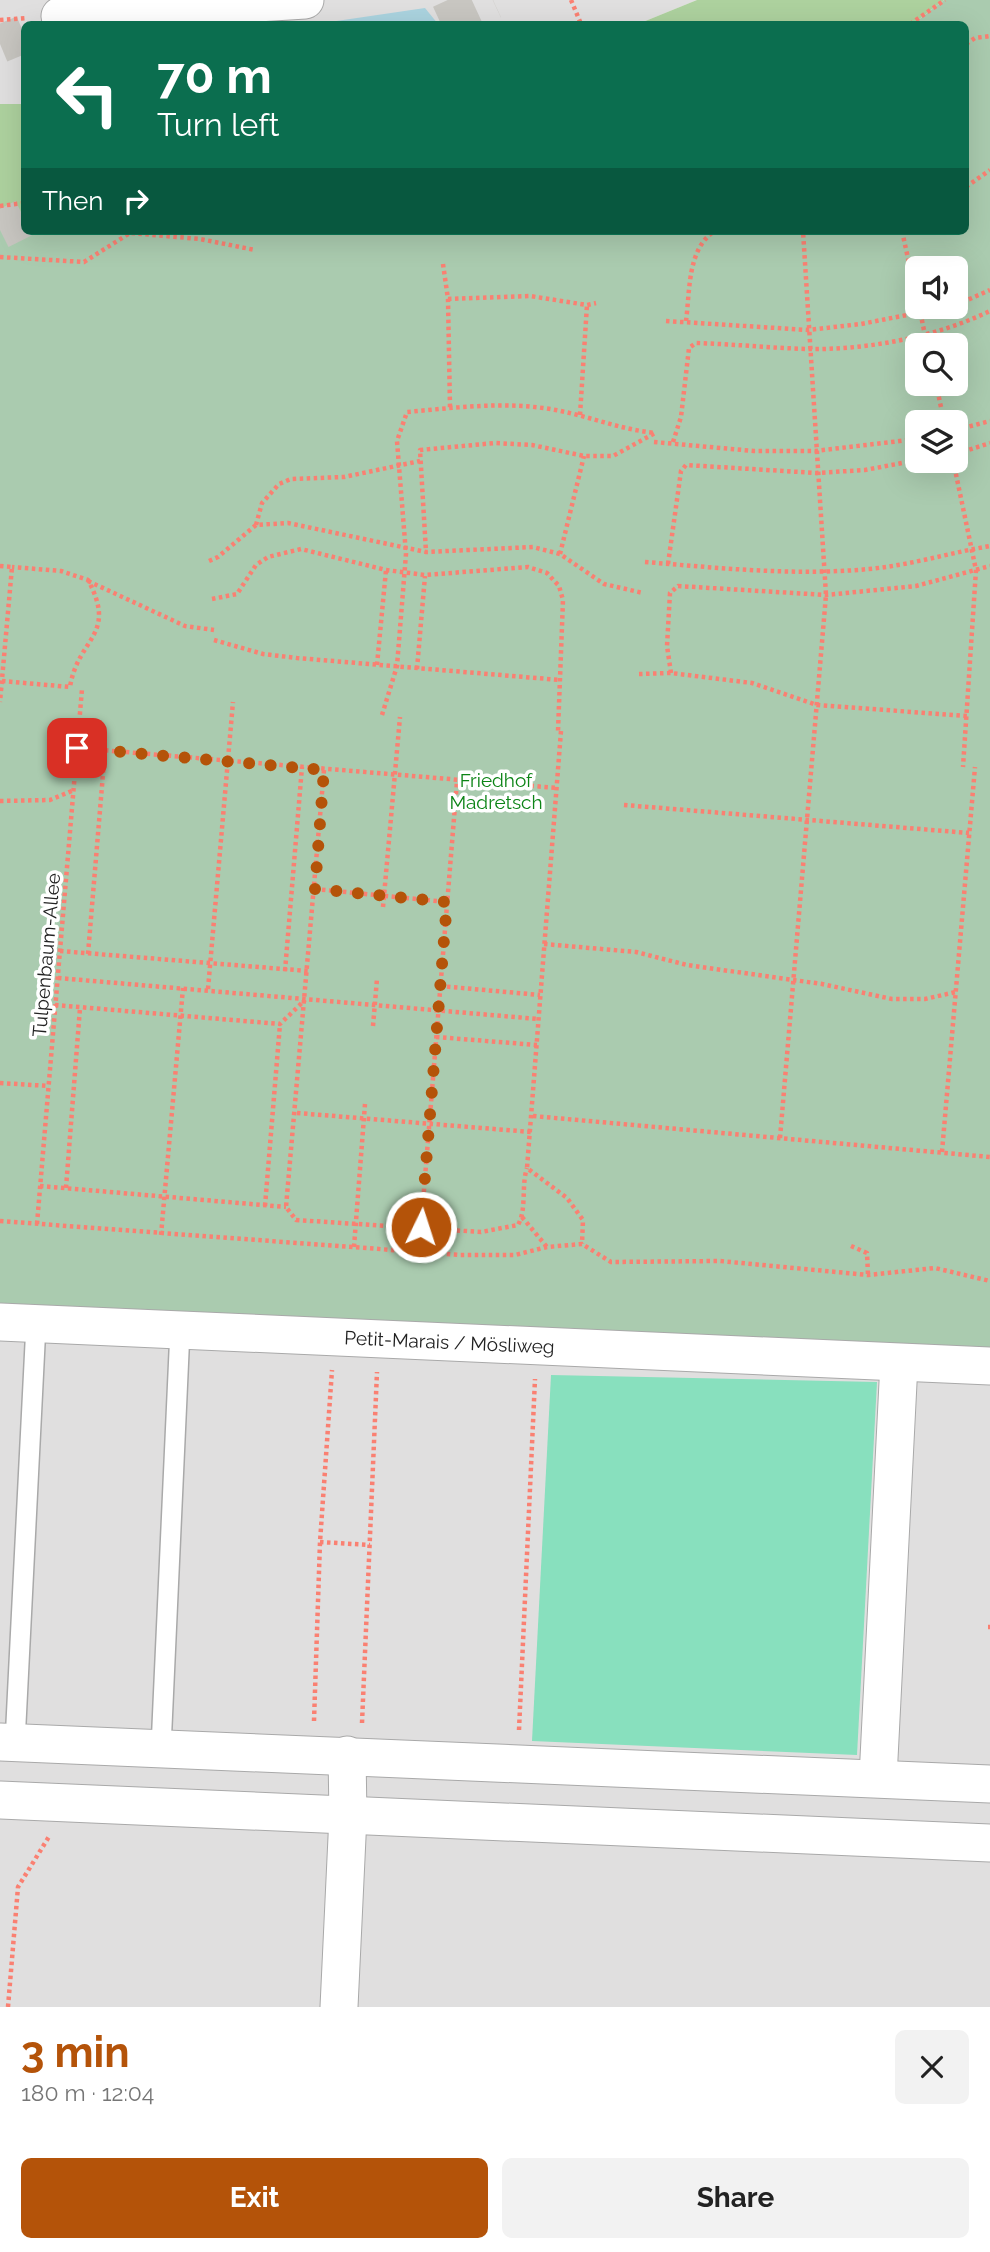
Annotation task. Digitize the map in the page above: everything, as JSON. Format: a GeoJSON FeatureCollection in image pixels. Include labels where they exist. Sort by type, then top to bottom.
{"type":"FeatureCollection","features":[{"type":"Feature","properties":{"kind":"street"},"geometry":{"type":"LineString","coordinates":[[60,16],[305,0]]}},
{"type":"Feature","properties":{"kind":"street","name":"Petit-Marais / Mösliweg"},"geometry":{"type":"LineString","coordinates":[[0,1322],[990,1366]]}},
{"type":"Feature","properties":{"kind":"street"},"geometry":{"type":"LineString","coordinates":[[878,1778],[899,1363]]}},
{"type":"Feature","properties":{"kind":"street"},"geometry":{"type":"LineString","coordinates":[[8,1742],[990,1784]]}},
{"type":"Feature","properties":{"kind":"street"},"geometry":{"type":"LineString","coordinates":[[339,2007],[348,1816],[340,1755]]}},
{"type":"Feature","properties":{"kind":"street"},"geometry":{"type":"LineString","coordinates":[[0,1800],[990,1843]]}},
{"type":"Feature","properties":{"kind":"lane"},"geometry":{"type":"LineString","coordinates":[[8,1742],[36,1324]]}},
{"type":"Feature","properties":{"kind":"lane"},"geometry":{"type":"LineString","coordinates":[[161,1748],[180,1330]]}},
{"type":"Feature","properties":{"kind":"path"},"geometry":{"type":"LineString","coordinates":[[571,0],[580,21]]}},
{"type":"Feature","properties":{"kind":"path"},"geometry":{"type":"LineString","coordinates":[[914,21],[945,0]]}},
{"type":"Feature","properties":{"kind":"path"},"geometry":{"type":"LineString","coordinates":[[969,42],[975,38],[990,36]]}},
{"type":"Feature","properties":{"kind":"path"},"geometry":{"type":"LineString","coordinates":[[969,185],[990,170]]}},
{"type":"Feature","properties":{"kind":"path"},"geometry":{"type":"LineString","coordinates":[[0,206],[21,203]]}},
{"type":"Feature","properties":{"kind":"path"},"geometry":{"type":"LineString","coordinates":[[0,257],[85,262],[127,235]]}},
{"type":"Feature","properties":{"kind":"path"},"geometry":{"type":"LineString","coordinates":[[153,235],[200,239],[255,250]]}},
{"type":"Feature","properties":{"kind":"path"},"geometry":{"type":"LineString","coordinates":[[686,321],[695,257],[709,235]]}},
{"type":"Feature","properties":{"kind":"path"},"geometry":{"type":"LineString","coordinates":[[780,1138],[826,595],[816,472],[803,235]]}},
{"type":"Feature","properties":{"kind":"path"},"geometry":{"type":"LineString","coordinates":[[903,235],[908,256]]}},
{"type":"Feature","properties":{"kind":"path"},"geometry":{"type":"LineString","coordinates":[[443,264],[447,299],[450,408]]}},
{"type":"Feature","properties":{"kind":"path"},"geometry":{"type":"LineString","coordinates":[[968,300],[990,290]]}},
{"type":"Feature","properties":{"kind":"path"},"geometry":{"type":"LineString","coordinates":[[447,299],[530,296],[587,305],[596,303]]}},
{"type":"Feature","properties":{"kind":"path"},"geometry":{"type":"LineString","coordinates":[[580,415],[587,305]]}},
{"type":"Feature","properties":{"kind":"path"},"geometry":{"type":"LineString","coordinates":[[930,333],[990,311]]}},
{"type":"Feature","properties":{"kind":"path"},"geometry":{"type":"LineString","coordinates":[[666,321],[808,330],[905,316]]}},
{"type":"Feature","properties":{"kind":"path"},"geometry":{"type":"LineString","coordinates":[[673,442],[681,417],[690,348],[695,344],[810,349],[905,337]]}},
{"type":"Feature","properties":{"kind":"path"},"geometry":{"type":"LineString","coordinates":[[382,715],[397,666],[405,573],[397,441],[407,412],[516,406],[580,415],[620,429],[655,433],[613,456],[583,456],[532,445],[495,443],[420,450],[426,552]]}},
{"type":"Feature","properties":{"kind":"path"},"geometry":{"type":"LineString","coordinates":[[968,427],[990,421]]}},
{"type":"Feature","properties":{"kind":"path"},"geometry":{"type":"LineString","coordinates":[[654,442],[754,451],[815,451],[905,440]]}},
{"type":"Feature","properties":{"kind":"path"},"geometry":{"type":"LineString","coordinates":[[968,450],[990,443]]}},
{"type":"Feature","properties":{"kind":"path"},"geometry":{"type":"LineString","coordinates":[[561,554],[583,456]]}},
{"type":"Feature","properties":{"kind":"path"},"geometry":{"type":"LineString","coordinates":[[209,561],[218,557],[256,525],[262,503],[279,484],[291,479],[344,477],[420,461]]}},
{"type":"Feature","properties":{"kind":"path"},"geometry":{"type":"LineString","coordinates":[[668,564],[681,471],[686,465],[816,472],[865,470],[905,462]]}},
{"type":"Feature","properties":{"kind":"path"},"geometry":{"type":"LineString","coordinates":[[956,473],[976,570],[963,766]]}},
{"type":"Feature","properties":{"kind":"path"},"geometry":{"type":"LineString","coordinates":[[256,525],[288,523],[426,552],[533,547],[561,554],[604,584],[643,593]]}},
{"type":"Feature","properties":{"kind":"path"},"geometry":{"type":"LineString","coordinates":[[645,562],[791,573],[824,569],[879,568],[926,561],[990,546]]}},
{"type":"Feature","properties":{"kind":"path"},"geometry":{"type":"LineString","coordinates":[[212,599],[237,594],[256,565],[268,557],[301,549],[386,570],[425,575],[528,567],[547,573],[558,586],[563,600],[557,788],[533,1116],[523,1181],[522,1217],[517,1225],[481,1232],[296,1220],[286,1207],[297,1114],[324,770]]}},
{"type":"Feature","properties":{"kind":"path"},"geometry":{"type":"LineString","coordinates":[[0,566],[61,571],[88,580],[185,626],[214,629]]}},
{"type":"Feature","properties":{"kind":"path"},"geometry":{"type":"LineString","coordinates":[[671,673],[668,611],[670,593],[678,586],[826,595],[916,586],[990,566]]}},
{"type":"Feature","properties":{"kind":"path"},"geometry":{"type":"LineString","coordinates":[[0,702],[3,635],[12,568]]}},
{"type":"Feature","properties":{"kind":"path"},"geometry":{"type":"LineString","coordinates":[[377,665],[386,570]]}},
{"type":"Feature","properties":{"kind":"path"},"geometry":{"type":"LineString","coordinates":[[417,669],[425,575]]}},
{"type":"Feature","properties":{"kind":"path"},"geometry":{"type":"LineString","coordinates":[[2,681],[70,687],[73,670],[95,636],[101,619],[99,602],[88,580]]}},
{"type":"Feature","properties":{"kind":"path"},"geometry":{"type":"LineString","coordinates":[[214,640],[263,654],[560,680]]}},
{"type":"Feature","properties":{"kind":"path"},"geometry":{"type":"LineString","coordinates":[[639,674],[671,673],[752,683],[817,705],[967,716]]}},
{"type":"Feature","properties":{"kind":"path","name":"Tulpenbaum-Allee"},"geometry":{"type":"LineString","coordinates":[[37,1224],[82,689]]}},
{"type":"Feature","properties":{"kind":"path"},"geometry":{"type":"LineString","coordinates":[[208,989],[233,702]]}},
{"type":"Feature","properties":{"kind":"path"},"geometry":{"type":"LineString","coordinates":[[383,907],[400,717]]}},
{"type":"Feature","properties":{"kind":"path"},"geometry":{"type":"LineString","coordinates":[[77,748],[557,788]]}},
{"type":"Feature","properties":{"kind":"path"},"geometry":{"type":"LineString","coordinates":[[88,954],[105,750]]}},
{"type":"Feature","properties":{"kind":"path"},"geometry":{"type":"LineString","coordinates":[[285,971],[302,767]]}},
{"type":"Feature","properties":{"kind":"path"},"geometry":{"type":"LineString","coordinates":[[942,1152],[975,767]]}},
{"type":"Feature","properties":{"kind":"path"},"geometry":{"type":"LineString","coordinates":[[421,1227],[457,781]]}},
{"type":"Feature","properties":{"kind":"path"},"geometry":{"type":"LineString","coordinates":[[0,800],[50,800],[74,790]]}},
{"type":"Feature","properties":{"kind":"path"},"geometry":{"type":"LineString","coordinates":[[624,805],[970,833]]}},
{"type":"Feature","properties":{"kind":"path"},"geometry":{"type":"LineString","coordinates":[[315,889],[447,902]]}},
{"type":"Feature","properties":{"kind":"path"},"geometry":{"type":"LineString","coordinates":[[544,944],[636,952],[687,965],[794,980],[892,999],[925,999],[956,992]]}},
{"type":"Feature","properties":{"kind":"path"},"geometry":{"type":"LineString","coordinates":[[60,951],[308,971]]}},
{"type":"Feature","properties":{"kind":"path"},"geometry":{"type":"LineString","coordinates":[[58,978],[538,1019]]}},
{"type":"Feature","properties":{"kind":"path"},"geometry":{"type":"LineString","coordinates":[[373,1026],[377,979]]}},
{"type":"Feature","properties":{"kind":"path"},"geometry":{"type":"LineString","coordinates":[[440,986],[540,995]]}},
{"type":"Feature","properties":{"kind":"path"},"geometry":{"type":"LineString","coordinates":[[160,1235],[183,988]]}},
{"type":"Feature","properties":{"kind":"path"},"geometry":{"type":"LineString","coordinates":[[265,1206],[280,1024],[306,999]]}},
{"type":"Feature","properties":{"kind":"path"},"geometry":{"type":"LineString","coordinates":[[55,1005],[280,1024]]}},
{"type":"Feature","properties":{"kind":"path"},"geometry":{"type":"LineString","coordinates":[[65,1188],[80,1008]]}},
{"type":"Feature","properties":{"kind":"path"},"geometry":{"type":"LineString","coordinates":[[436,1037],[537,1045]]}},
{"type":"Feature","properties":{"kind":"path"},"geometry":{"type":"LineString","coordinates":[[0,1083],[49,1086]]}},
{"type":"Feature","properties":{"kind":"path"},"geometry":{"type":"LineString","coordinates":[[354,1248],[365,1104]]}},
{"type":"Feature","properties":{"kind":"path"},"geometry":{"type":"LineString","coordinates":[[297,1114],[531,1132]]}},
{"type":"Feature","properties":{"kind":"path"},"geometry":{"type":"LineString","coordinates":[[533,1116],[990,1157]]}},
{"type":"Feature","properties":{"kind":"path"},"geometry":{"type":"LineString","coordinates":[[527,1168],[567,1198],[583,1220],[582,1244]]}},
{"type":"Feature","properties":{"kind":"path"},"geometry":{"type":"LineString","coordinates":[[40,1186],[164,1199],[286,1207]]}},
{"type":"Feature","properties":{"kind":"path"},"geometry":{"type":"LineString","coordinates":[[522,1217],[547,1247]]}},
{"type":"Feature","properties":{"kind":"path"},"geometry":{"type":"LineString","coordinates":[[0,1222],[474,1255],[515,1255],[547,1247],[582,1244],[611,1262],[720,1261],[868,1275],[935,1268],[990,1281]]}},
{"type":"Feature","properties":{"kind":"path"},"geometry":{"type":"LineString","coordinates":[[852,1246],[867,1253],[868,1275]]}},
{"type":"Feature","properties":{"kind":"path"},"geometry":{"type":"LineString","coordinates":[[333,1357],[320,1542],[340,1755]]}},
{"type":"Feature","properties":{"kind":"path"},"geometry":{"type":"LineString","coordinates":[[340,1755],[370,1545],[378,1359]]}},
{"type":"Feature","properties":{"kind":"path"},"geometry":{"type":"LineString","coordinates":[[517,1763],[536,1366]]}},
{"type":"Feature","properties":{"kind":"path"},"geometry":{"type":"LineString","coordinates":[[320,1542],[370,1545]]}},
{"type":"Feature","properties":{"kind":"path"},"geometry":{"type":"LineString","coordinates":[[8,2007],[18,1887],[69,1803]]}},
{"type":"Feature","properties":{"kind":"shaded area"},"geometry":{"type":"Polygon","coordinates":[[[0,0],[697,0],[645,21],[21,21],[21,104],[0,104],[0,0]]]}},
{"type":"Feature","properties":{"kind":"shaded area"},"geometry":{"type":"Polygon","coordinates":[[[0,1322],[990,1366],[990,2007],[0,2007],[0,1322]]]}},
{"type":"Feature","properties":{"kind":"green space"},"geometry":{"type":"Polygon","coordinates":[[[697,0],[944,0],[917,21],[645,21],[697,0]]]}},
{"type":"Feature","properties":{"kind":"green space","name":"Friedhof Madretsch"},"geometry":{"type":"Polygon","coordinates":[[[944,0],[990,0],[990,1366],[0,1322],[0,219],[21,216],[21,235],[969,235],[969,21],[917,21],[944,0]]]}},
{"type":"Feature","properties":{"kind":"green space"},"geometry":{"type":"Polygon","coordinates":[[[0,104],[21,104],[21,216],[0,219],[0,104]]]}},
{"type":"Feature","properties":{"kind":"green space"},"geometry":{"type":"Polygon","coordinates":[[[551,1375],[877,1382],[857,1755],[532,1741],[551,1375]]]}},
{"type":"Feature","properties":{"kind":"water"},"geometry":{"type":"Polygon","coordinates":[[[425,8],[436,21],[336,21],[425,8]]]}},
{"type":"Feature","properties":{"kind":"tunnel"},"geometry":{"type":"LineString","coordinates":[[448,21],[493,0]]}},
{"type":"Feature","properties":{"kind":"tunnel"},"geometry":{"type":"LineString","coordinates":[[0,44],[21,35]]}},
{"type":"Feature","properties":{"kind":"tunnel"},"geometry":{"type":"LineString","coordinates":[[0,230],[21,220]]}},
{"type":"Feature","properties":{"kind":"route"},"geometry":{"type":"LineString","coordinates":[[77,748],[324,770],[315,889],[447,902],[421,1227]]}}]}
